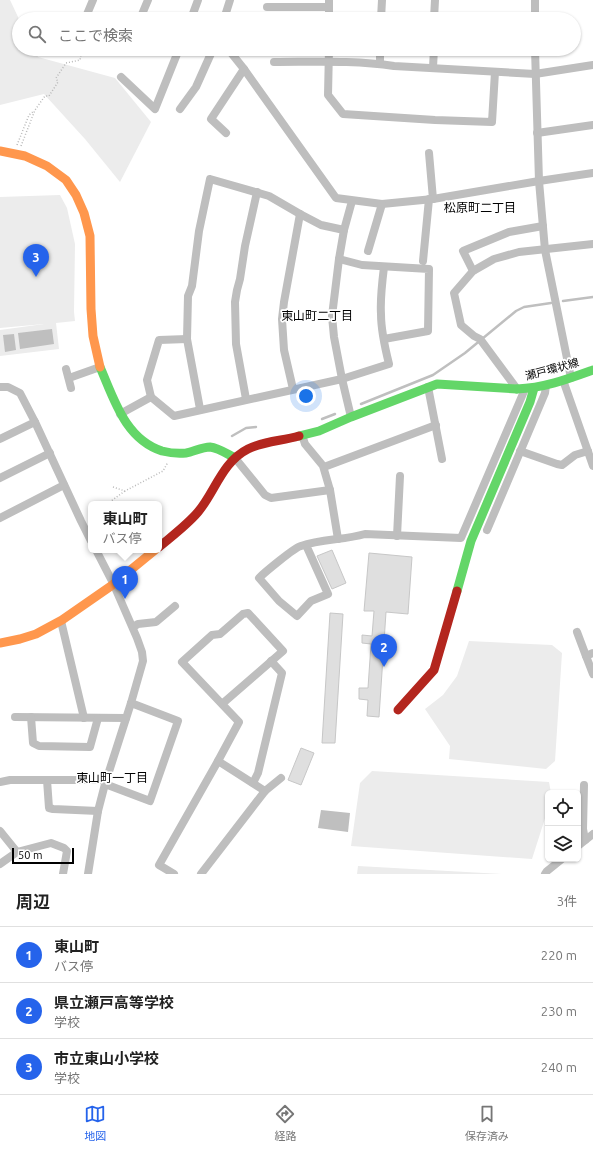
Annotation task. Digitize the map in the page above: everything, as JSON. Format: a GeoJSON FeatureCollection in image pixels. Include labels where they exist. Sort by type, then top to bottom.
{"type":"FeatureCollection","features":[{"type":"Feature","properties":{"kind":"street"},"geometry":{"type":"LineString","coordinates":[[88,12],[93,0]]}},
{"type":"Feature","properties":{"kind":"street"},"geometry":{"type":"LineString","coordinates":[[143,12],[148,0]]}},
{"type":"Feature","properties":{"kind":"street"},"geometry":{"type":"LineString","coordinates":[[194,12],[198,0]]}},
{"type":"Feature","properties":{"kind":"street"},"geometry":{"type":"LineString","coordinates":[[226,12],[230,0]]}},
{"type":"Feature","properties":{"kind":"street"},"geometry":{"type":"LineString","coordinates":[[381,12],[382,0]]}},
{"type":"Feature","properties":{"kind":"street"},"geometry":{"type":"LineString","coordinates":[[434,12],[435,0]]}},
{"type":"Feature","properties":{"kind":"street"},"geometry":{"type":"LineString","coordinates":[[535,0],[535,12]]}},
{"type":"Feature","properties":{"kind":"street"},"geometry":{"type":"LineString","coordinates":[[267,6],[329,4]]}},
{"type":"Feature","properties":{"kind":"street"},"geometry":{"type":"LineString","coordinates":[[121,77],[155,109],[176,56]]}},
{"type":"Feature","properties":{"kind":"street"},"geometry":{"type":"LineString","coordinates":[[180,109],[196,87],[209,56]]}},
{"type":"Feature","properties":{"kind":"street"},"geometry":{"type":"LineString","coordinates":[[234,56],[336,198],[382,204],[431,199],[593,173]]}},
{"type":"Feature","properties":{"kind":"street"},"geometry":{"type":"LineString","coordinates":[[330,56],[328,95],[343,114],[492,122],[495,72]]}},
{"type":"Feature","properties":{"kind":"street"},"geometry":{"type":"LineString","coordinates":[[380,56],[380,64]]}},
{"type":"Feature","properties":{"kind":"street"},"geometry":{"type":"LineString","coordinates":[[433,67],[434,56]]}},
{"type":"Feature","properties":{"kind":"street"},"geometry":{"type":"LineString","coordinates":[[535,56],[539,181],[545,250],[567,379],[589,441],[588,451],[593,466]]}},
{"type":"Feature","properties":{"kind":"street"},"geometry":{"type":"LineString","coordinates":[[274,62],[380,64],[535,74],[593,66]]}},
{"type":"Feature","properties":{"kind":"street"},"geometry":{"type":"LineString","coordinates":[[226,133],[211,119],[244,69]]}},
{"type":"Feature","properties":{"kind":"street"},"geometry":{"type":"LineString","coordinates":[[537,133],[593,125]]}},
{"type":"Feature","properties":{"kind":"street"},"geometry":{"type":"LineString","coordinates":[[0,151],[25,156],[47,166],[66,180],[76,195],[84,213],[90,236],[93,336],[100,368],[120,414],[126,424],[146,444],[172,454],[186,453],[209,448],[223,451],[235,458],[265,495],[271,498],[330,490]]}},
{"type":"Feature","properties":{"kind":"street"},"geometry":{"type":"LineString","coordinates":[[423,261],[431,199],[429,153]]}},
{"type":"Feature","properties":{"kind":"street"},"geometry":{"type":"LineString","coordinates":[[200,409],[187,339],[188,296],[192,286],[199,231],[210,179],[269,196],[321,225],[344,230]]}},
{"type":"Feature","properties":{"kind":"street"},"geometry":{"type":"LineString","coordinates":[[246,399],[236,344],[235,302],[257,192]]}},
{"type":"Feature","properties":{"kind":"street"},"geometry":{"type":"LineString","coordinates":[[352,201],[344,230],[332,316],[334,337],[342,378],[352,417]]}},
{"type":"Feature","properties":{"kind":"street"},"geometry":{"type":"LineString","coordinates":[[368,251],[382,204]]}},
{"type":"Feature","properties":{"kind":"street"},"geometry":{"type":"LineString","coordinates":[[293,389],[284,350],[282,319],[300,214]]}},
{"type":"Feature","properties":{"kind":"street"},"geometry":{"type":"LineString","coordinates":[[473,271],[463,251],[509,232],[543,226]]}},
{"type":"Feature","properties":{"kind":"street"},"geometry":{"type":"LineString","coordinates":[[398,710],[434,670],[471,541],[530,402],[525,389],[482,341],[461,325],[454,293],[473,271],[494,259],[519,252],[593,244]]}},
{"type":"Feature","properties":{"kind":"street"},"geometry":{"type":"LineString","coordinates":[[339,259],[362,265],[429,269],[428,331],[384,339]]}},
{"type":"Feature","properties":{"kind":"street"},"geometry":{"type":"LineString","coordinates":[[187,339],[159,340],[147,380],[151,396],[174,416],[342,378],[389,364],[381,315],[384,267]]}},
{"type":"Feature","properties":{"kind":"street"},"geometry":{"type":"LineString","coordinates":[[69,378],[100,368]]}},
{"type":"Feature","properties":{"kind":"street"},"geometry":{"type":"LineString","coordinates":[[66,369],[71,388]]}},
{"type":"Feature","properties":{"kind":"street","name":"瀬戸環状線"},"geometry":{"type":"LineString","coordinates":[[162,545],[178,532],[198,512],[226,468],[235,458],[248,449],[264,443],[285,440],[319,431],[436,384],[525,389],[546,385],[593,370]]}},
{"type":"Feature","properties":{"kind":"street"},"geometry":{"type":"LineString","coordinates":[[487,530],[545,393],[546,385]]}},
{"type":"Feature","properties":{"kind":"street"},"geometry":{"type":"LineString","coordinates":[[0,387],[8,387],[20,393],[36,422],[88,535]]}},
{"type":"Feature","properties":{"kind":"street"},"geometry":{"type":"LineString","coordinates":[[428,387],[442,459]]}},
{"type":"Feature","properties":{"kind":"street"},"geometry":{"type":"LineString","coordinates":[[306,545],[328,594],[311,601],[297,616],[279,601],[259,578],[299,546],[365,534],[461,538],[525,389]]}},
{"type":"Feature","properties":{"kind":"street"},"geometry":{"type":"LineString","coordinates":[[120,414],[151,396]]}},
{"type":"Feature","properties":{"kind":"street"},"geometry":{"type":"LineString","coordinates":[[0,439],[36,422]]}},
{"type":"Feature","properties":{"kind":"street"},"geometry":{"type":"LineString","coordinates":[[324,467],[436,425]]}},
{"type":"Feature","properties":{"kind":"street"},"geometry":{"type":"LineString","coordinates":[[302,436],[305,444],[324,467],[323,466],[330,490],[338,539]]}},
{"type":"Feature","properties":{"kind":"street"},"geometry":{"type":"LineString","coordinates":[[520,451],[562,465],[575,455],[588,451]]}},
{"type":"Feature","properties":{"kind":"street"},"geometry":{"type":"LineString","coordinates":[[0,478],[50,453]]}},
{"type":"Feature","properties":{"kind":"street"},"geometry":{"type":"LineString","coordinates":[[397,536],[400,476]]}},
{"type":"Feature","properties":{"kind":"street"},"geometry":{"type":"LineString","coordinates":[[0,518],[64,485]]}},
{"type":"Feature","properties":{"kind":"street"},"geometry":{"type":"LineString","coordinates":[[88,874],[98,811],[105,782],[143,661],[142,652],[133,627],[114,584],[98,553]]}},
{"type":"Feature","properties":{"kind":"street"},"geometry":{"type":"LineString","coordinates":[[0,643],[27,637],[45,630],[61,621],[114,584],[152,553]]}},
{"type":"Feature","properties":{"kind":"street"},"geometry":{"type":"LineString","coordinates":[[133,627],[138,624],[156,622],[175,606]]}},
{"type":"Feature","properties":{"kind":"street"},"geometry":{"type":"LineString","coordinates":[[174,874],[159,865],[239,722],[182,662],[212,635],[220,634],[243,614],[248,613],[283,651],[222,704]]}},
{"type":"Feature","properties":{"kind":"street"},"geometry":{"type":"LineString","coordinates":[[61,621],[84,718]]}},
{"type":"Feature","properties":{"kind":"street"},"geometry":{"type":"LineString","coordinates":[[577,632],[590,655],[593,674]]}},
{"type":"Feature","properties":{"kind":"street"},"geometry":{"type":"LineString","coordinates":[[253,783],[258,773],[282,673],[271,662]]}},
{"type":"Feature","properties":{"kind":"street"},"geometry":{"type":"LineString","coordinates":[[0,782],[10,780],[46,780],[105,782],[150,801],[178,720],[131,703]]}},
{"type":"Feature","properties":{"kind":"street"},"geometry":{"type":"LineString","coordinates":[[15,717],[126,718]]}},
{"type":"Feature","properties":{"kind":"street"},"geometry":{"type":"LineString","coordinates":[[31,717],[33,743],[39,746],[90,747],[98,718]]}},
{"type":"Feature","properties":{"kind":"street"},"geometry":{"type":"LineString","coordinates":[[218,760],[264,791]]}},
{"type":"Feature","properties":{"kind":"street"},"geometry":{"type":"LineString","coordinates":[[201,874],[264,791],[281,778]]}},
{"type":"Feature","properties":{"kind":"street"},"geometry":{"type":"LineString","coordinates":[[46,780],[49,808],[98,811]]}},
{"type":"Feature","properties":{"kind":"street"},"geometry":{"type":"LineString","coordinates":[[584,785],[583,829],[586,840]]}},
{"type":"Feature","properties":{"kind":"street"},"geometry":{"type":"LineString","coordinates":[[0,831],[17,852]]}},
{"type":"Feature","properties":{"kind":"street"},"geometry":{"type":"LineString","coordinates":[[581,844],[593,834]]}},
{"type":"Feature","properties":{"kind":"street"},"geometry":{"type":"LineString","coordinates":[[0,864],[17,852],[51,843],[64,848],[67,851],[63,874]]}},
{"type":"Feature","properties":{"kind":"street"},"geometry":{"type":"LineString","coordinates":[[545,874],[558,862]]}},
{"type":"Feature","properties":{"kind":"path"},"geometry":{"type":"LineString","coordinates":[[20,149],[35,110],[45,96],[49,96],[58,82],[56,78],[66,63],[80,60],[81,56]]}},
{"type":"Feature","properties":{"kind":"path"},"geometry":{"type":"LineString","coordinates":[[16,147],[29,115],[35,110]]}},
{"type":"Feature","properties":{"kind":"path"},"geometry":{"type":"LineString","coordinates":[[111,501],[125,491],[163,471],[172,454]]}},
{"type":"Feature","properties":{"kind":"path"},"geometry":{"type":"LineString","coordinates":[[113,487],[125,491]]}},
{"type":"Feature","properties":{"kind":"shaded area"},"geometry":{"type":"Polygon","coordinates":[[[0,0],[10,0],[16,12],[12,12],[12,56],[38,56],[115,78],[151,122],[120,182],[85,139],[44,94],[0,105],[0,0]]]}},
{"type":"Feature","properties":{"kind":"shaded area"},"geometry":{"type":"Polygon","coordinates":[[[60,195],[67,208],[75,244],[75,321],[56,323],[59,349],[0,356],[0,330],[44,324],[0,328],[0,197],[60,195]]]}},
{"type":"Feature","properties":{"kind":"shaded area"},"geometry":{"type":"Polygon","coordinates":[[[52,329],[54,344],[20,349],[18,333],[52,329]]]}},
{"type":"Feature","properties":{"kind":"shaded area"},"geometry":{"type":"Polygon","coordinates":[[[14,334],[16,350],[5,352],[3,335],[14,334]]]}},
{"type":"Feature","properties":{"kind":"shaded area"},"geometry":{"type":"Polygon","coordinates":[[[469,641],[552,645],[562,653],[555,761],[546,769],[449,759],[450,746],[425,709],[443,695],[457,676],[469,641]]]}},
{"type":"Feature","properties":{"kind":"shaded area"},"geometry":{"type":"Polygon","coordinates":[[[372,771],[549,782],[550,790],[545,790],[545,818],[532,859],[351,846],[360,783],[372,771]]]}},
{"type":"Feature","properties":{"kind":"shaded area"},"geometry":{"type":"Polygon","coordinates":[[[321,810],[350,813],[348,832],[318,828],[321,810]]]}},
{"type":"Feature","properties":{"kind":"shaded area"},"geometry":{"type":"Polygon","coordinates":[[[358,866],[502,874],[357,874],[358,866]]]}},
{"type":"Feature","properties":{"kind":"building"},"geometry":{"type":"Polygon","coordinates":[[[332,550],[346,583],[332,589],[317,556],[332,550]]]}},
{"type":"Feature","properties":{"kind":"building"},"geometry":{"type":"Polygon","coordinates":[[[369,553],[412,557],[408,614],[386,612],[379,717],[367,716],[368,700],[359,699],[359,688],[368,688],[371,644],[362,643],[362,635],[372,636],[374,611],[364,611],[369,553]]]}},
{"type":"Feature","properties":{"kind":"building"},"geometry":{"type":"Polygon","coordinates":[[[330,613],[343,614],[335,743],[322,743],[330,613]]]}},
{"type":"Feature","properties":{"kind":"building"},"geometry":{"type":"Polygon","coordinates":[[[301,748],[314,753],[301,785],[288,780],[301,748]]]}},
{"type":"Feature","properties":{"kind":"waterway"},"geometry":{"type":"LineString","coordinates":[[563,301],[593,297]]}},
{"type":"Feature","properties":{"kind":"waterway"},"geometry":{"type":"LineString","coordinates":[[361,404],[433,375],[465,353],[516,311],[524,307],[551,303]]}},
{"type":"Feature","properties":{"kind":"waterway"},"geometry":{"type":"LineString","coordinates":[[322,419],[335,414]]}},
{"type":"Feature","properties":{"kind":"waterway"},"geometry":{"type":"LineString","coordinates":[[232,436],[246,428],[256,427]]}},
{"type":"Feature","properties":{"kind":"traffic: fast"},"geometry":{"type":"LineString","coordinates":[[100,367],[122,416],[130,428],[149,445],[171,453],[186,453],[210,447],[220,450],[235,458]]}},
{"type":"Feature","properties":{"kind":"traffic: fast"},"geometry":{"type":"LineString","coordinates":[[517,389],[546,385],[593,370]]}},
{"type":"Feature","properties":{"kind":"traffic: fast"},"geometry":{"type":"LineString","coordinates":[[299,436],[319,431],[437,384],[517,389]]}},
{"type":"Feature","properties":{"kind":"traffic: fast"},"geometry":{"type":"LineString","coordinates":[[457,591],[471,541],[530,402],[534,388]]}},
{"type":"Feature","properties":{"kind":"traffic: slow"},"geometry":{"type":"LineString","coordinates":[[0,151],[25,156],[47,166],[66,180],[76,195],[84,213],[90,236],[93,336],[100,367]]}},
{"type":"Feature","properties":{"kind":"traffic: slow"},"geometry":{"type":"LineString","coordinates":[[0,643],[36,634],[62,620],[111,586],[151,553]]}},
{"type":"Feature","properties":{"kind":"traffic: jam"},"geometry":{"type":"LineString","coordinates":[[162,544],[194,517],[204,504],[225,469],[239,455],[260,444],[299,436]]}},
{"type":"Feature","properties":{"kind":"traffic: jam"},"geometry":{"type":"LineString","coordinates":[[398,710],[434,670],[457,591]]}},
{"type":"Feature","properties":{"kind":"place","name":"市立東山小学校"},"geometry":{"type":"Point","coordinates":[36,277]}},
{"type":"Feature","properties":{"kind":"place","name":"東山町"},"geometry":{"type":"Point","coordinates":[125,599]}},
{"type":"Feature","properties":{"kind":"place","name":"県立瀬戸高等学校"},"geometry":{"type":"Point","coordinates":[384,667]}},
{"type":"Feature","properties":{"kind":"district","name":"松原町二丁目"},"geometry":{"type":"Point","coordinates":[480,207]}},
{"type":"Feature","properties":{"kind":"district","name":"東山町二丁目"},"geometry":{"type":"Point","coordinates":[317,315]}},
{"type":"Feature","properties":{"kind":"district","name":"東山町一丁目"},"geometry":{"type":"Point","coordinates":[112,777]}}]}
